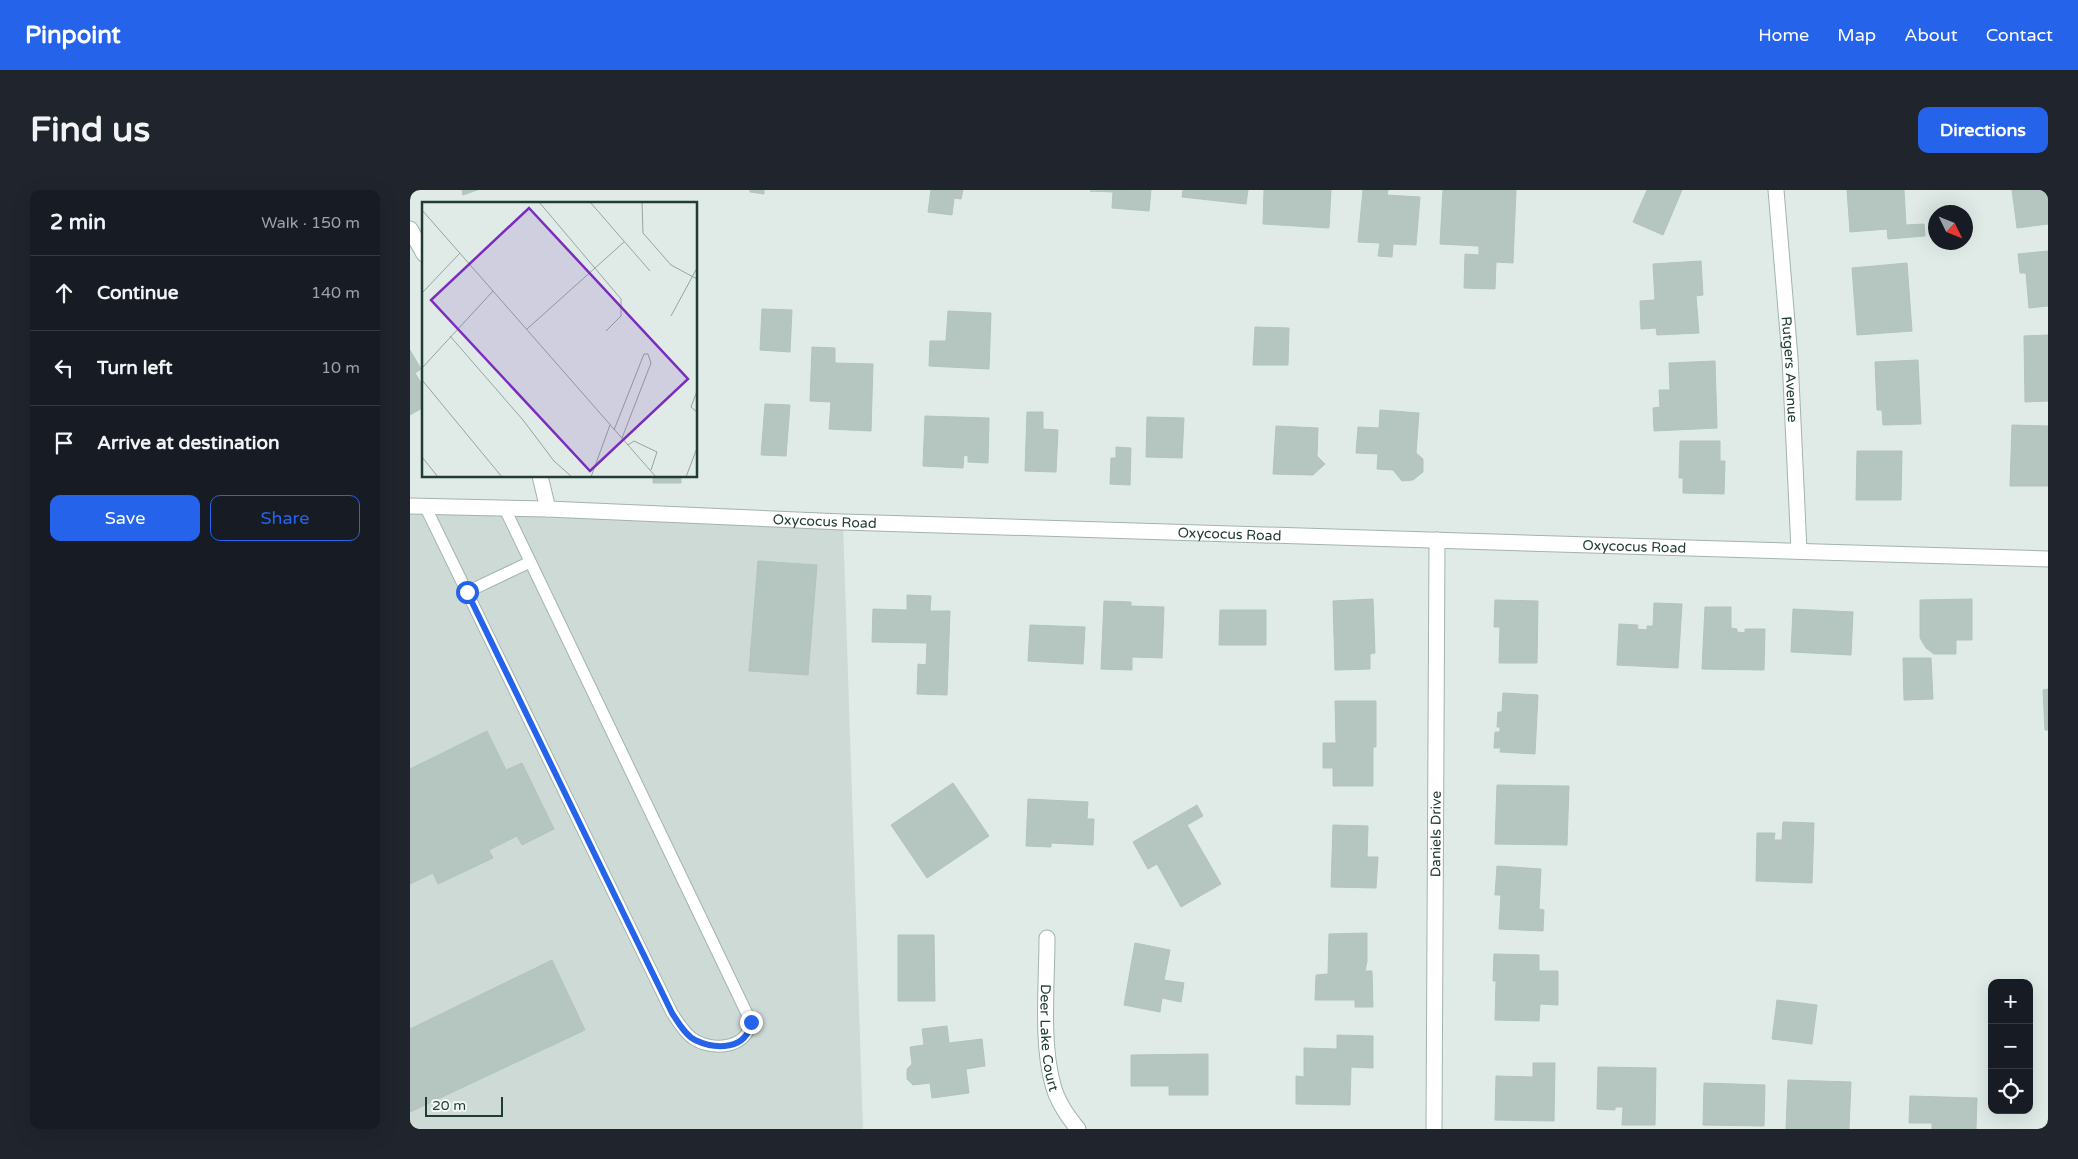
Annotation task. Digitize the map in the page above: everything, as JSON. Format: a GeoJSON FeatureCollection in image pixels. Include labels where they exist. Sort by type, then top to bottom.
{"type":"FeatureCollection","features":[{"type":"Feature","properties":{"kind":"street","name":"Rutgers Avenue"},"geometry":{"type":"LineString","coordinates":[[1776,190],[1790,358],[1799,550]]}},
{"type":"Feature","properties":{"kind":"street"},"geometry":{"type":"LineString","coordinates":[[410,229],[422,250]]}},
{"type":"Feature","properties":{"kind":"street"},"geometry":{"type":"LineString","coordinates":[[540,478],[548,509]]}},
{"type":"Feature","properties":{"kind":"street","name":"Oxycocus Road"},"geometry":{"type":"LineString","coordinates":[[418,506],[504,507],[853,523],[2048,559]]}},
{"type":"Feature","properties":{"kind":"street","name":"Daniels Drive"},"geometry":{"type":"LineString","coordinates":[[1434,1129],[1437,540]]}},
{"type":"Feature","properties":{"kind":"street","name":"Deer Lake Court"},"geometry":{"type":"LineString","coordinates":[[1047,938],[1047,1054],[1053,1087],[1068,1118],[1078,1129]]}},
{"type":"Feature","properties":{"kind":"lane"},"geometry":{"type":"LineString","coordinates":[[418,506],[467,592],[672,1013],[685,1032],[694,1039],[717,1046],[732,1046],[742,1040],[750,1031],[751,1022],[504,507]]}},
{"type":"Feature","properties":{"kind":"lane"},"geometry":{"type":"LineString","coordinates":[[467,592],[530,562]]}},
{"type":"Feature","properties":{"kind":"shaded area"},"geometry":{"type":"Polygon","coordinates":[[[410,506],[843,522],[863,1129],[410,1129],[410,506]]]}},
{"type":"Feature","properties":{"kind":"building"},"geometry":{"type":"Polygon","coordinates":[[[462,190],[477,190],[463,195],[462,190]]]}},
{"type":"Feature","properties":{"kind":"building"},"geometry":{"type":"Polygon","coordinates":[[[750,190],[764,190],[764,194],[750,192],[750,190]]]}},
{"type":"Feature","properties":{"kind":"building"},"geometry":{"type":"Polygon","coordinates":[[[931,190],[963,190],[961,199],[954,198],[952,215],[928,212],[931,190]]]}},
{"type":"Feature","properties":{"kind":"building"},"geometry":{"type":"Polygon","coordinates":[[[1151,190],[1149,211],[1112,208],[1113,192],[1090,191],[1151,190]]]}},
{"type":"Feature","properties":{"kind":"building"},"geometry":{"type":"Polygon","coordinates":[[[1183,190],[1248,190],[1246,204],[1182,197],[1183,190]]]}},
{"type":"Feature","properties":{"kind":"building"},"geometry":{"type":"Polygon","coordinates":[[[1264,190],[1331,190],[1329,228],[1263,224],[1264,190]]]}},
{"type":"Feature","properties":{"kind":"building"},"geometry":{"type":"Polygon","coordinates":[[[1363,190],[1388,190],[1387,195],[1420,197],[1416,245],[1393,244],[1392,257],[1378,256],[1380,243],[1358,242],[1363,190]]]}},
{"type":"Feature","properties":{"kind":"building"},"geometry":{"type":"Polygon","coordinates":[[[1443,190],[1516,190],[1513,263],[1496,262],[1495,289],[1464,288],[1465,254],[1479,255],[1479,246],[1440,244],[1443,190]]]}},
{"type":"Feature","properties":{"kind":"building"},"geometry":{"type":"Polygon","coordinates":[[[1647,190],[1682,190],[1663,235],[1633,222],[1647,190]]]}},
{"type":"Feature","properties":{"kind":"building"},"geometry":{"type":"Polygon","coordinates":[[[1847,190],[1904,190],[1906,225],[1924,224],[1925,236],[1888,239],[1887,229],[1850,232],[1847,190]]]}},
{"type":"Feature","properties":{"kind":"building"},"geometry":{"type":"Polygon","coordinates":[[[2012,190],[2048,190],[2048,224],[2017,228],[2012,190]]]}},
{"type":"Feature","properties":{"kind":"building"},"geometry":{"type":"Polygon","coordinates":[[[2048,251],[2048,306],[2029,308],[2026,273],[2020,273],[2018,254],[2048,251]]]}},
{"type":"Feature","properties":{"kind":"building"},"geometry":{"type":"Polygon","coordinates":[[[1701,261],[1703,295],[1696,296],[1699,333],[1657,335],[1656,328],[1641,329],[1640,301],[1655,300],[1653,264],[1701,261]]]}},
{"type":"Feature","properties":{"kind":"building"},"geometry":{"type":"Polygon","coordinates":[[[1907,263],[1912,331],[1857,335],[1852,268],[1907,263]]]}},
{"type":"Feature","properties":{"kind":"building"},"geometry":{"type":"Polygon","coordinates":[[[762,309],[792,310],[790,352],[760,350],[762,309]]]}},
{"type":"Feature","properties":{"kind":"building"},"geometry":{"type":"Polygon","coordinates":[[[948,311],[991,313],[989,369],[929,366],[930,341],[946,341],[948,311]]]}},
{"type":"Feature","properties":{"kind":"building"},"geometry":{"type":"Polygon","coordinates":[[[1255,327],[1289,328],[1288,365],[1253,365],[1255,327]]]}},
{"type":"Feature","properties":{"kind":"building"},"geometry":{"type":"Polygon","coordinates":[[[2048,335],[2048,401],[2025,402],[2024,336],[2048,335]]]}},
{"type":"Feature","properties":{"kind":"building"},"geometry":{"type":"Polygon","coordinates":[[[812,347],[835,348],[835,363],[873,364],[871,431],[829,429],[831,402],[810,401],[812,347]]]}},
{"type":"Feature","properties":{"kind":"building"},"geometry":{"type":"Polygon","coordinates":[[[410,350],[421,369],[415,373],[422,385],[422,408],[410,415],[410,350]]]}},
{"type":"Feature","properties":{"kind":"building"},"geometry":{"type":"Polygon","coordinates":[[[1918,360],[1921,424],[1883,425],[1882,410],[1877,410],[1875,362],[1918,360]]]}},
{"type":"Feature","properties":{"kind":"building"},"geometry":{"type":"Polygon","coordinates":[[[1715,361],[1717,428],[1654,431],[1653,408],[1660,407],[1659,390],[1670,390],[1669,363],[1715,361]]]}},
{"type":"Feature","properties":{"kind":"building"},"geometry":{"type":"Polygon","coordinates":[[[765,404],[790,405],[786,456],[761,455],[765,404]]]}},
{"type":"Feature","properties":{"kind":"building"},"geometry":{"type":"Polygon","coordinates":[[[1380,410],[1419,413],[1416,453],[1423,459],[1423,472],[1413,480],[1402,481],[1393,470],[1377,469],[1378,454],[1356,453],[1358,427],[1379,428],[1380,410]]]}},
{"type":"Feature","properties":{"kind":"building"},"geometry":{"type":"Polygon","coordinates":[[[1027,412],[1043,412],[1043,429],[1058,430],[1056,472],[1025,471],[1027,412]]]}},
{"type":"Feature","properties":{"kind":"building"},"geometry":{"type":"Polygon","coordinates":[[[925,416],[989,418],[988,463],[968,462],[968,456],[964,455],[963,468],[923,466],[925,416]]]}},
{"type":"Feature","properties":{"kind":"building"},"geometry":{"type":"Polygon","coordinates":[[[1147,417],[1184,418],[1182,458],[1146,457],[1147,417]]]}},
{"type":"Feature","properties":{"kind":"building"},"geometry":{"type":"Polygon","coordinates":[[[2012,425],[2048,426],[2048,486],[2010,486],[2012,425]]]}},
{"type":"Feature","properties":{"kind":"building"},"geometry":{"type":"Polygon","coordinates":[[[1276,426],[1318,428],[1317,456],[1325,464],[1313,475],[1273,474],[1276,426]]]}},
{"type":"Feature","properties":{"kind":"building"},"geometry":{"type":"Polygon","coordinates":[[[1680,441],[1720,441],[1720,461],[1725,461],[1724,494],[1683,493],[1683,478],[1679,478],[1680,441]]]}},
{"type":"Feature","properties":{"kind":"building"},"geometry":{"type":"Polygon","coordinates":[[[1116,447],[1131,448],[1130,485],[1110,484],[1111,458],[1116,458],[1116,447]]]}},
{"type":"Feature","properties":{"kind":"building"},"geometry":{"type":"Polygon","coordinates":[[[1857,451],[1902,451],[1901,500],[1856,500],[1857,451]]]}},
{"type":"Feature","properties":{"kind":"building"},"geometry":{"type":"Polygon","coordinates":[[[653,478],[681,478],[681,483],[653,483],[653,478]]]}},
{"type":"Feature","properties":{"kind":"building"},"geometry":{"type":"Polygon","coordinates":[[[758,561],[817,565],[808,675],[749,671],[758,561]]]}},
{"type":"Feature","properties":{"kind":"building"},"geometry":{"type":"Polygon","coordinates":[[[907,595],[931,596],[930,611],[950,611],[947,695],[917,694],[918,664],[926,665],[927,643],[872,642],[873,609],[907,610],[907,595]]]}},
{"type":"Feature","properties":{"kind":"building"},"geometry":{"type":"Polygon","coordinates":[[[1373,599],[1375,653],[1370,654],[1370,669],[1335,670],[1333,601],[1373,599]]]}},
{"type":"Feature","properties":{"kind":"building"},"geometry":{"type":"Polygon","coordinates":[[[1972,599],[1972,640],[1956,640],[1956,654],[1934,654],[1926,648],[1920,638],[1920,600],[1972,599]]]}},
{"type":"Feature","properties":{"kind":"building"},"geometry":{"type":"Polygon","coordinates":[[[1495,600],[1538,601],[1537,663],[1499,663],[1500,627],[1494,627],[1495,600]]]}},
{"type":"Feature","properties":{"kind":"building"},"geometry":{"type":"Polygon","coordinates":[[[1104,601],[1131,602],[1131,606],[1164,607],[1162,658],[1132,657],[1132,670],[1101,669],[1104,601]]]}},
{"type":"Feature","properties":{"kind":"building"},"geometry":{"type":"Polygon","coordinates":[[[1654,603],[1682,604],[1678,668],[1617,665],[1619,624],[1638,625],[1637,629],[1647,630],[1647,626],[1653,626],[1654,603]]]}},
{"type":"Feature","properties":{"kind":"building"},"geometry":{"type":"Polygon","coordinates":[[[1705,607],[1731,607],[1731,628],[1737,629],[1737,632],[1745,633],[1745,629],[1765,629],[1764,670],[1702,669],[1705,607]]]}},
{"type":"Feature","properties":{"kind":"building"},"geometry":{"type":"Polygon","coordinates":[[[1793,609],[1853,612],[1851,655],[1791,652],[1793,609]]]}},
{"type":"Feature","properties":{"kind":"building"},"geometry":{"type":"Polygon","coordinates":[[[1220,610],[1266,610],[1266,645],[1219,645],[1220,610]]]}},
{"type":"Feature","properties":{"kind":"building"},"geometry":{"type":"Polygon","coordinates":[[[1030,625],[1085,627],[1083,664],[1028,661],[1030,625]]]}},
{"type":"Feature","properties":{"kind":"building"},"geometry":{"type":"Polygon","coordinates":[[[1903,658],[1931,658],[1933,699],[1904,700],[1903,658]]]}},
{"type":"Feature","properties":{"kind":"building"},"geometry":{"type":"Polygon","coordinates":[[[2048,689],[2048,730],[2045,730],[2043,690],[2048,689]]]}},
{"type":"Feature","properties":{"kind":"building"},"geometry":{"type":"Polygon","coordinates":[[[1503,693],[1538,695],[1535,754],[1500,752],[1501,748],[1494,748],[1495,732],[1500,732],[1500,727],[1497,727],[1498,712],[1502,712],[1503,693]]]}},
{"type":"Feature","properties":{"kind":"building"},"geometry":{"type":"Polygon","coordinates":[[[1335,701],[1376,701],[1376,747],[1373,747],[1373,786],[1333,786],[1333,768],[1323,768],[1323,743],[1336,743],[1335,701]]]}},
{"type":"Feature","properties":{"kind":"building"},"geometry":{"type":"Polygon","coordinates":[[[487,731],[506,770],[522,763],[554,829],[522,845],[517,836],[489,850],[493,858],[438,884],[433,873],[410,884],[410,769],[487,731]]]}},
{"type":"Feature","properties":{"kind":"building"},"geometry":{"type":"Polygon","coordinates":[[[953,783],[989,836],[927,878],[891,825],[953,783]]]}},
{"type":"Feature","properties":{"kind":"building"},"geometry":{"type":"Polygon","coordinates":[[[1497,785],[1569,786],[1567,845],[1495,844],[1497,785]]]}},
{"type":"Feature","properties":{"kind":"building"},"geometry":{"type":"Polygon","coordinates":[[[1028,799],[1088,802],[1087,819],[1094,819],[1093,845],[1051,843],[1051,847],[1026,846],[1028,799]]]}},
{"type":"Feature","properties":{"kind":"building"},"geometry":{"type":"Polygon","coordinates":[[[1197,805],[1203,816],[1187,825],[1221,884],[1181,907],[1157,864],[1148,869],[1133,842],[1197,805]]]}},
{"type":"Feature","properties":{"kind":"building"},"geometry":{"type":"Polygon","coordinates":[[[1783,822],[1814,823],[1812,883],[1756,881],[1757,833],[1775,833],[1774,840],[1782,840],[1783,822]]]}},
{"type":"Feature","properties":{"kind":"building"},"geometry":{"type":"Polygon","coordinates":[[[1333,825],[1368,826],[1367,857],[1378,857],[1376,888],[1331,887],[1333,825]]]}},
{"type":"Feature","properties":{"kind":"building"},"geometry":{"type":"Polygon","coordinates":[[[1497,866],[1541,869],[1539,909],[1544,910],[1543,931],[1499,929],[1501,895],[1495,895],[1497,866]]]}},
{"type":"Feature","properties":{"kind":"building"},"geometry":{"type":"Polygon","coordinates":[[[1367,933],[1365,971],[1372,971],[1373,1007],[1355,1007],[1355,1000],[1315,1000],[1316,975],[1328,974],[1329,934],[1367,933]]]}},
{"type":"Feature","properties":{"kind":"building"},"geometry":{"type":"Polygon","coordinates":[[[898,935],[934,935],[935,1001],[898,1001],[898,935]]]}},
{"type":"Feature","properties":{"kind":"building"},"geometry":{"type":"Polygon","coordinates":[[[1135,943],[1170,950],[1164,980],[1184,983],[1181,1002],[1162,998],[1160,1012],[1124,1005],[1135,943]]]}},
{"type":"Feature","properties":{"kind":"building"},"geometry":{"type":"Polygon","coordinates":[[[1494,954],[1539,955],[1539,971],[1558,971],[1558,1005],[1540,1004],[1539,1021],[1495,1020],[1496,981],[1493,981],[1494,954]]]}},
{"type":"Feature","properties":{"kind":"building"},"geometry":{"type":"Polygon","coordinates":[[[552,960],[585,1030],[410,1112],[410,1029],[552,960]]]}},
{"type":"Feature","properties":{"kind":"building"},"geometry":{"type":"Polygon","coordinates":[[[1777,1000],[1817,1005],[1812,1044],[1772,1039],[1777,1000]]]}},
{"type":"Feature","properties":{"kind":"building"},"geometry":{"type":"Polygon","coordinates":[[[947,1026],[949,1043],[982,1039],[985,1066],[966,1069],[969,1093],[932,1098],[930,1083],[913,1085],[907,1079],[907,1069],[912,1064],[910,1047],[924,1045],[922,1029],[947,1026]]]}},
{"type":"Feature","properties":{"kind":"building"},"geometry":{"type":"Polygon","coordinates":[[[1337,1035],[1373,1036],[1373,1068],[1351,1067],[1350,1105],[1296,1104],[1296,1076],[1304,1077],[1304,1048],[1337,1049],[1337,1035]]]}},
{"type":"Feature","properties":{"kind":"building"},"geometry":{"type":"Polygon","coordinates":[[[1208,1054],[1208,1095],[1169,1095],[1169,1086],[1131,1086],[1131,1055],[1208,1054]]]}},
{"type":"Feature","properties":{"kind":"building"},"geometry":{"type":"Polygon","coordinates":[[[1533,1063],[1555,1063],[1554,1121],[1495,1120],[1496,1076],[1533,1077],[1533,1063]]]}},
{"type":"Feature","properties":{"kind":"building"},"geometry":{"type":"Polygon","coordinates":[[[1598,1067],[1656,1068],[1655,1125],[1622,1125],[1623,1107],[1615,1107],[1615,1110],[1597,1109],[1598,1067]]]}},
{"type":"Feature","properties":{"kind":"building"},"geometry":{"type":"Polygon","coordinates":[[[1788,1080],[1851,1082],[1849,1129],[1786,1129],[1788,1080]]]}},
{"type":"Feature","properties":{"kind":"building"},"geometry":{"type":"Polygon","coordinates":[[[1704,1083],[1765,1085],[1764,1126],[1703,1125],[1704,1083]]]}},
{"type":"Feature","properties":{"kind":"building"},"geometry":{"type":"Polygon","coordinates":[[[1910,1096],[1977,1098],[1976,1129],[1932,1129],[1932,1123],[1909,1123],[1910,1096]]]}},
{"type":"Feature","properties":{"kind":"route"},"geometry":{"type":"LineString","coordinates":[[467,592],[672,1013],[685,1032],[694,1039],[717,1046],[732,1046],[742,1040],[750,1031],[751,1022]]}}]}
